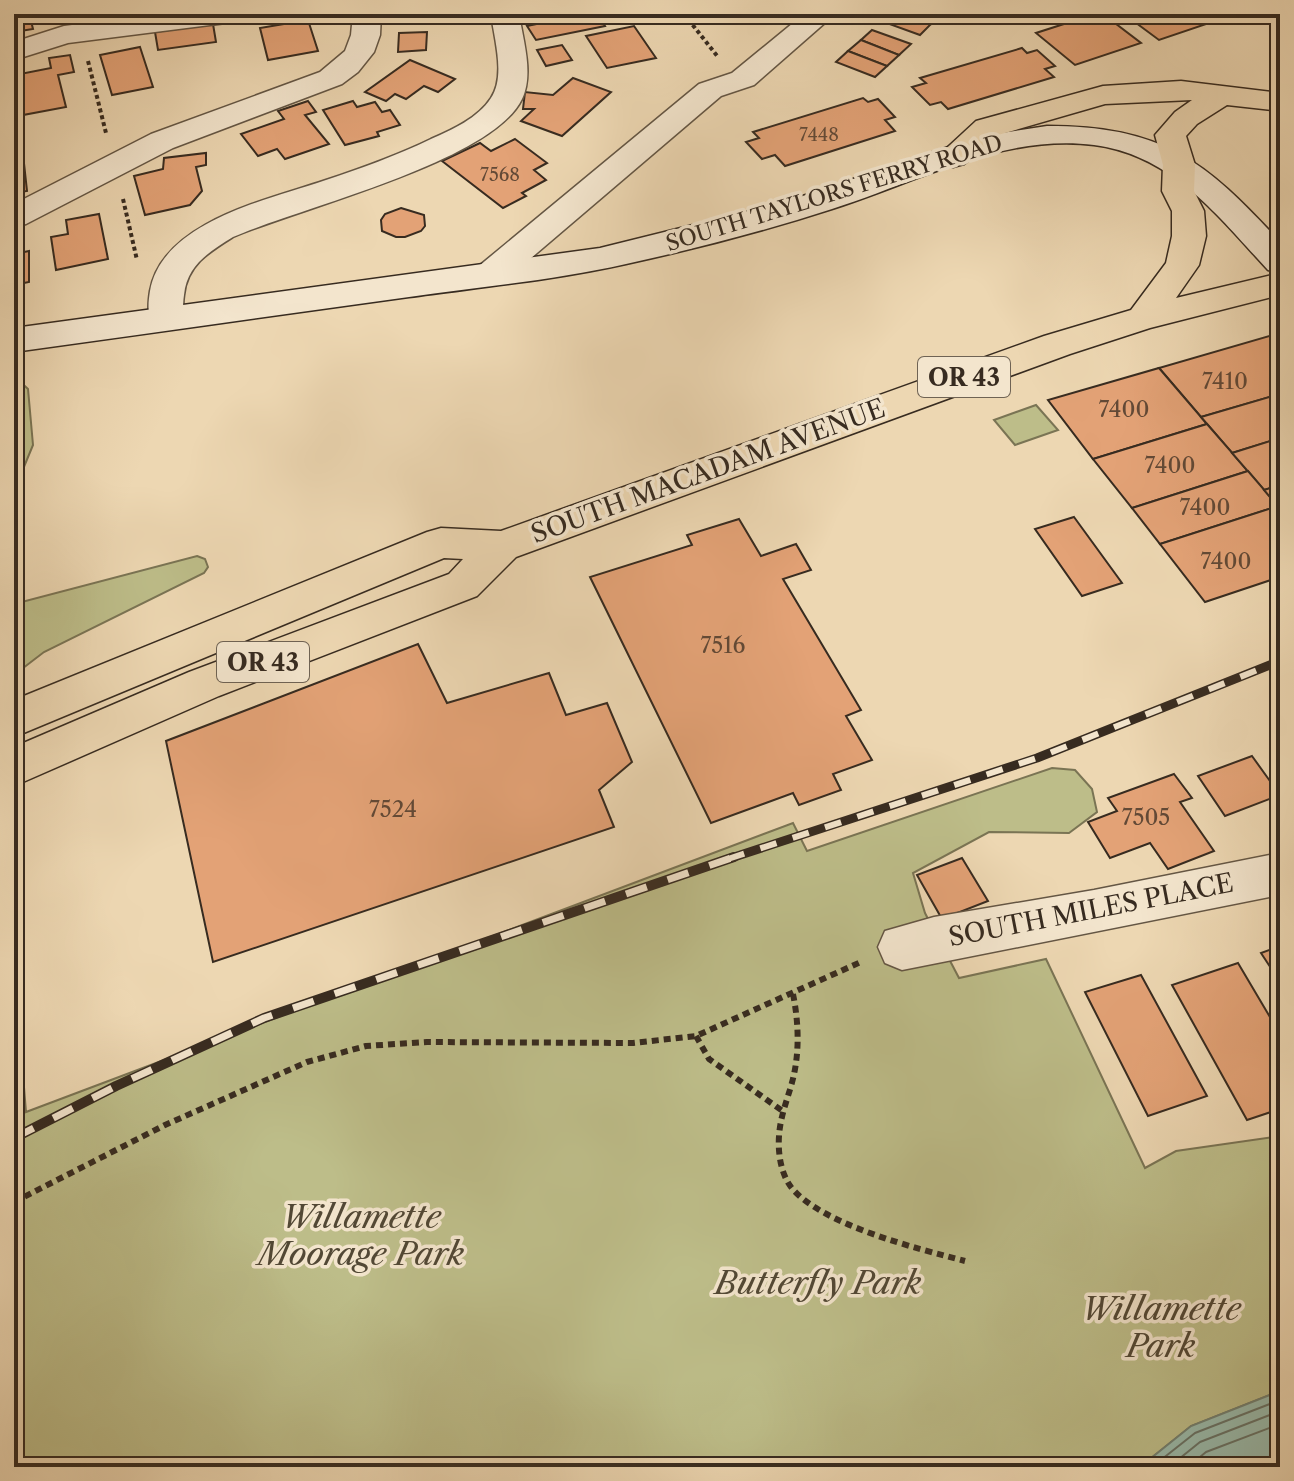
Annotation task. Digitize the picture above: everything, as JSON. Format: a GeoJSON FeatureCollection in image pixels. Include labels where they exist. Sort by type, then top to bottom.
{"type":"FeatureCollection","features":[{"type":"Feature","properties":{"kind":"main road"},"geometry":{"type":"LineString","coordinates":[[953,157],[987,128],[1103,95],[1147,91],[1224,93],[1280,102]]}},
{"type":"Feature","properties":{"kind":"main road"},"geometry":{"type":"LineString","coordinates":[[1143,318],[1182,265],[1187,252],[1189,222],[1178,191],[1179,165],[1170,135],[1186,118],[1224,93]]}},
{"type":"Feature","properties":{"kind":"main road","name":"SOUTH MACADAM AVENUE"},"geometry":{"type":"LineString","coordinates":[[14,719],[272,610],[441,543],[502,546],[964,377],[1143,318],[1280,284]]}},
{"type":"Feature","properties":{"kind":"main road","name":"SOUTH MACADAM AVENUE"},"geometry":{"type":"LineString","coordinates":[[14,767],[204,684],[463,585],[502,546]]}},
{"type":"Feature","properties":{"kind":"street"},"geometry":{"type":"LineString","coordinates":[[14,51],[64,35],[226,14]]}},
{"type":"Feature","properties":{"kind":"street"},"geometry":{"type":"LineString","coordinates":[[14,217],[162,141],[331,78],[354,62],[362,52],[366,40],[367,14]]}},
{"type":"Feature","properties":{"kind":"street"},"geometry":{"type":"LineString","coordinates":[[166,318],[166,283],[190,250],[237,221],[454,142],[491,119],[507,101],[512,77],[505,14]]}},
{"type":"Feature","properties":{"kind":"street"},"geometry":{"type":"LineString","coordinates":[[491,274],[731,69],[821,14]]}},
{"type":"Feature","properties":{"kind":"street"},"geometry":{"type":"LineString","coordinates":[[549,266],[736,103],[731,69]]}},
{"type":"Feature","properties":{"kind":"street","name":"SOUTH TAYLORS FERRY ROAD"},"geometry":{"type":"LineString","coordinates":[[14,340],[600,259],[710,233],[822,201],[1015,138],[1054,134],[1087,135],[1127,143],[1179,165],[1205,186],[1280,262]]}},
{"type":"Feature","properties":{"kind":"street","name":"SOUTH MILES PLACE"},"geometry":{"type":"LineString","coordinates":[[902,947],[1280,874]]}},
{"type":"Feature","properties":{"kind":"path"},"geometry":{"type":"LineString","coordinates":[[684,14],[731,69]]}},
{"type":"Feature","properties":{"kind":"path"},"geometry":{"type":"LineString","coordinates":[[87,56],[107,134]]}},
{"type":"Feature","properties":{"kind":"path"},"geometry":{"type":"LineString","coordinates":[[122,194],[139,271],[146,278],[166,283]]}},
{"type":"Feature","properties":{"kind":"path"},"geometry":{"type":"LineString","coordinates":[[14,1202],[252,1084],[307,1062],[366,1046],[427,1042],[633,1043],[696,1036],[902,947]]}},
{"type":"Feature","properties":{"kind":"path"},"geometry":{"type":"LineString","coordinates":[[793,994],[798,1014],[798,1050],[779,1134],[786,1179],[794,1190],[837,1215],[901,1245],[965,1261]]}},
{"type":"Feature","properties":{"kind":"path"},"geometry":{"type":"LineString","coordinates":[[696,1036],[709,1059],[784,1112]]}},
{"type":"Feature","properties":{"kind":"green space"},"geometry":{"type":"Polygon","coordinates":[[[14,376],[28,389],[33,445],[14,491],[14,376]]]}},
{"type":"Feature","properties":{"kind":"green space"},"geometry":{"type":"Polygon","coordinates":[[[1036,405],[1058,430],[1015,445],[994,420],[1036,405]]]}},
{"type":"Feature","properties":{"kind":"green space"},"geometry":{"type":"Polygon","coordinates":[[[197,556],[205,559],[208,567],[204,573],[44,652],[14,675],[14,604],[197,556]]]}},
{"type":"Feature","properties":{"kind":"green space"},"geometry":{"type":"Polygon","coordinates":[[[1052,768],[1075,770],[1092,789],[1097,812],[1069,833],[989,832],[913,873],[925,913],[959,978],[1046,959],[1145,1168],[1176,1151],[1280,1136],[1280,1391],[1191,1426],[1140,1467],[14,1467],[14,963],[26,1112],[793,823],[807,851],[1052,768]]]}},
{"type":"Feature","properties":{"kind":"water"},"geometry":{"type":"Polygon","coordinates":[[[1280,1391],[1280,1467],[1140,1467],[1191,1426],[1280,1391]]]}},
{"type":"Feature","properties":{"kind":"building"},"geometry":{"type":"Polygon","coordinates":[[[14,14],[57,16],[31,21],[33,29],[14,32],[14,14]]]}},
{"type":"Feature","properties":{"kind":"building"},"geometry":{"type":"Polygon","coordinates":[[[403,14],[459,14],[459,22],[402,24],[403,14]]]}},
{"type":"Feature","properties":{"kind":"building"},"geometry":{"type":"Polygon","coordinates":[[[551,14],[597,14],[605,26],[536,40],[527,26],[546,22],[543,17],[551,14]]]}},
{"type":"Feature","properties":{"kind":"building"},"geometry":{"type":"Polygon","coordinates":[[[889,14],[903,14],[931,24],[920,35],[881,21],[889,14]]]}},
{"type":"Feature","properties":{"kind":"building"},"geometry":{"type":"Polygon","coordinates":[[[903,14],[942,14],[931,24],[903,14]]]}},
{"type":"Feature","properties":{"kind":"building"},"geometry":{"type":"Polygon","coordinates":[[[1103,14],[1141,43],[1075,65],[1036,33],[1103,14]]]}},
{"type":"Feature","properties":{"kind":"building"},"geometry":{"type":"Polygon","coordinates":[[[1124,14],[1218,14],[1224,18],[1159,40],[1124,14]]]}},
{"type":"Feature","properties":{"kind":"building"},"geometry":{"type":"Polygon","coordinates":[[[308,20],[318,51],[268,60],[260,28],[308,20]]]}},
{"type":"Feature","properties":{"kind":"building"},"geometry":{"type":"Polygon","coordinates":[[[213,24],[216,42],[158,50],[155,32],[213,24]]]}},
{"type":"Feature","properties":{"kind":"building"},"geometry":{"type":"Polygon","coordinates":[[[634,26],[656,58],[607,68],[586,36],[634,26]]]}},
{"type":"Feature","properties":{"kind":"building"},"geometry":{"type":"Polygon","coordinates":[[[872,30],[911,44],[899,55],[861,40],[872,30]]]}},
{"type":"Feature","properties":{"kind":"building"},"geometry":{"type":"Polygon","coordinates":[[[427,32],[426,50],[398,52],[399,33],[427,32]]]}},
{"type":"Feature","properties":{"kind":"building"},"geometry":{"type":"Polygon","coordinates":[[[861,40],[899,55],[887,66],[848,51],[861,40]]]}},
{"type":"Feature","properties":{"kind":"building"},"geometry":{"type":"Polygon","coordinates":[[[562,45],[572,60],[546,66],[537,50],[562,45]]]}},
{"type":"Feature","properties":{"kind":"building"},"geometry":{"type":"Polygon","coordinates":[[[140,47],[153,87],[112,95],[100,55],[140,47]]]}},
{"type":"Feature","properties":{"kind":"building"},"geometry":{"type":"Polygon","coordinates":[[[1022,48],[1027,53],[1037,50],[1055,66],[1045,69],[1054,77],[948,109],[941,102],[930,105],[912,87],[926,83],[920,78],[1022,48]]]}},
{"type":"Feature","properties":{"kind":"building"},"geometry":{"type":"Polygon","coordinates":[[[848,51],[887,66],[875,77],[836,62],[848,51]]]}},
{"type":"Feature","properties":{"kind":"building"},"geometry":{"type":"Polygon","coordinates":[[[70,55],[74,72],[58,75],[66,107],[23,115],[15,75],[51,68],[49,58],[70,55]]]}},
{"type":"Feature","properties":{"kind":"building"},"geometry":{"type":"Polygon","coordinates":[[[410,60],[455,79],[438,92],[424,86],[406,99],[395,94],[386,101],[365,92],[410,60]]]}},
{"type":"Feature","properties":{"kind":"building"},"geometry":{"type":"Polygon","coordinates":[[[573,78],[611,92],[562,136],[521,121],[534,109],[523,109],[525,92],[553,95],[573,78]]]}},
{"type":"Feature","properties":{"kind":"building"},"geometry":{"type":"Polygon","coordinates":[[[863,98],[868,102],[878,99],[895,117],[885,120],[895,131],[785,166],[775,155],[762,159],[746,142],[759,138],[753,132],[863,98]]]}},
{"type":"Feature","properties":{"kind":"building"},"geometry":{"type":"Polygon","coordinates":[[[308,101],[316,112],[305,115],[329,144],[285,159],[277,149],[258,156],[241,134],[284,119],[278,111],[308,101]]]}},
{"type":"Feature","properties":{"kind":"building"},"geometry":{"type":"Polygon","coordinates":[[[353,101],[357,107],[375,102],[382,112],[390,110],[400,125],[377,132],[379,136],[345,145],[323,110],[353,101]]]}},
{"type":"Feature","properties":{"kind":"building"},"geometry":{"type":"Polygon","coordinates":[[[515,139],[547,163],[534,170],[546,180],[522,193],[526,196],[503,208],[442,161],[480,143],[491,151],[515,139]]]}},
{"type":"Feature","properties":{"kind":"building"},"geometry":{"type":"Polygon","coordinates":[[[206,153],[206,165],[196,167],[202,191],[190,205],[145,215],[134,176],[163,169],[164,158],[206,153]]]}},
{"type":"Feature","properties":{"kind":"building"},"geometry":{"type":"Polygon","coordinates":[[[23,154],[27,191],[14,193],[14,156],[23,154]]]}},
{"type":"Feature","properties":{"kind":"building"},"geometry":{"type":"Polygon","coordinates":[[[401,208],[424,215],[425,226],[421,231],[396,237],[382,231],[381,220],[385,214],[401,208]]]}},
{"type":"Feature","properties":{"kind":"building"},"geometry":{"type":"Polygon","coordinates":[[[99,214],[108,259],[56,270],[51,237],[68,234],[66,220],[99,214]]]}},
{"type":"Feature","properties":{"kind":"building"},"geometry":{"type":"Polygon","coordinates":[[[29,251],[29,282],[14,285],[14,254],[29,251]]]}},
{"type":"Feature","properties":{"kind":"building"},"geometry":{"type":"Polygon","coordinates":[[[1280,333],[1280,394],[1201,417],[1159,368],[1280,333]]]}},
{"type":"Feature","properties":{"kind":"building"},"geometry":{"type":"Polygon","coordinates":[[[1159,368],[1207,424],[1093,459],[1048,400],[1159,368]]]}},
{"type":"Feature","properties":{"kind":"building"},"geometry":{"type":"Polygon","coordinates":[[[1280,394],[1280,438],[1232,453],[1201,417],[1280,394]]]}},
{"type":"Feature","properties":{"kind":"building"},"geometry":{"type":"Polygon","coordinates":[[[1207,424],[1248,471],[1132,508],[1093,459],[1207,424]]]}},
{"type":"Feature","properties":{"kind":"building"},"geometry":{"type":"Polygon","coordinates":[[[1280,438],[1280,485],[1264,490],[1232,453],[1280,438]]]}},
{"type":"Feature","properties":{"kind":"building"},"geometry":{"type":"Polygon","coordinates":[[[1248,471],[1278,506],[1160,544],[1132,508],[1248,471]]]}},
{"type":"Feature","properties":{"kind":"building"},"geometry":{"type":"Polygon","coordinates":[[[1280,485],[1280,509],[1264,490],[1280,485]]]}},
{"type":"Feature","properties":{"kind":"building"},"geometry":{"type":"Polygon","coordinates":[[[1278,506],[1280,577],[1205,602],[1160,544],[1278,506]]]}},
{"type":"Feature","properties":{"kind":"building"},"geometry":{"type":"Polygon","coordinates":[[[1074,517],[1122,583],[1082,596],[1035,529],[1074,517]]]}},
{"type":"Feature","properties":{"kind":"building"},"geometry":{"type":"Polygon","coordinates":[[[739,519],[761,556],[796,544],[811,570],[783,579],[861,710],[846,716],[872,760],[833,774],[841,790],[799,805],[793,793],[711,823],[590,577],[692,545],[687,535],[739,519]]]}},
{"type":"Feature","properties":{"kind":"building"},"geometry":{"type":"Polygon","coordinates":[[[418,644],[447,703],[549,673],[566,715],[607,703],[632,762],[599,790],[614,827],[213,962],[166,741],[418,644]]]}},
{"type":"Feature","properties":{"kind":"building"},"geometry":{"type":"Polygon","coordinates":[[[1252,756],[1280,795],[1225,816],[1198,776],[1252,756]]]}},
{"type":"Feature","properties":{"kind":"building"},"geometry":{"type":"Polygon","coordinates":[[[1174,774],[1192,798],[1180,802],[1214,851],[1168,869],[1150,843],[1110,858],[1088,822],[1117,811],[1108,798],[1174,774]]]}},
{"type":"Feature","properties":{"kind":"building"},"geometry":{"type":"Polygon","coordinates":[[[962,858],[988,901],[942,919],[917,875],[962,858]]]}},
{"type":"Feature","properties":{"kind":"building"},"geometry":{"type":"Polygon","coordinates":[[[1280,946],[1280,982],[1261,953],[1280,946]]]}},
{"type":"Feature","properties":{"kind":"building"},"geometry":{"type":"Polygon","coordinates":[[[1238,963],[1280,1034],[1280,1109],[1247,1120],[1172,985],[1238,963]]]}},
{"type":"Feature","properties":{"kind":"building"},"geometry":{"type":"Polygon","coordinates":[[[1141,975],[1207,1096],[1148,1116],[1085,992],[1141,975]]]}},
{"type":"Feature","properties":{"kind":"railway"},"geometry":{"type":"LineString","coordinates":[[732,858],[1037,758],[1280,661]]}},
{"type":"Feature","properties":{"kind":"railway"},"geometry":{"type":"LineString","coordinates":[[14,1138],[116,1086],[264,1018],[732,858]]}},
{"type":"Feature","properties":{"kind":"park label","name":"Willamette Moorage Park"},"geometry":{"type":"Point","coordinates":[361,1234]}},
{"type":"Feature","properties":{"kind":"park label","name":"Butterfly Park"},"geometry":{"type":"Point","coordinates":[818,1282]}},
{"type":"Feature","properties":{"kind":"park label","name":"Willamette Park"},"geometry":{"type":"Point","coordinates":[1161,1326]}}]}
